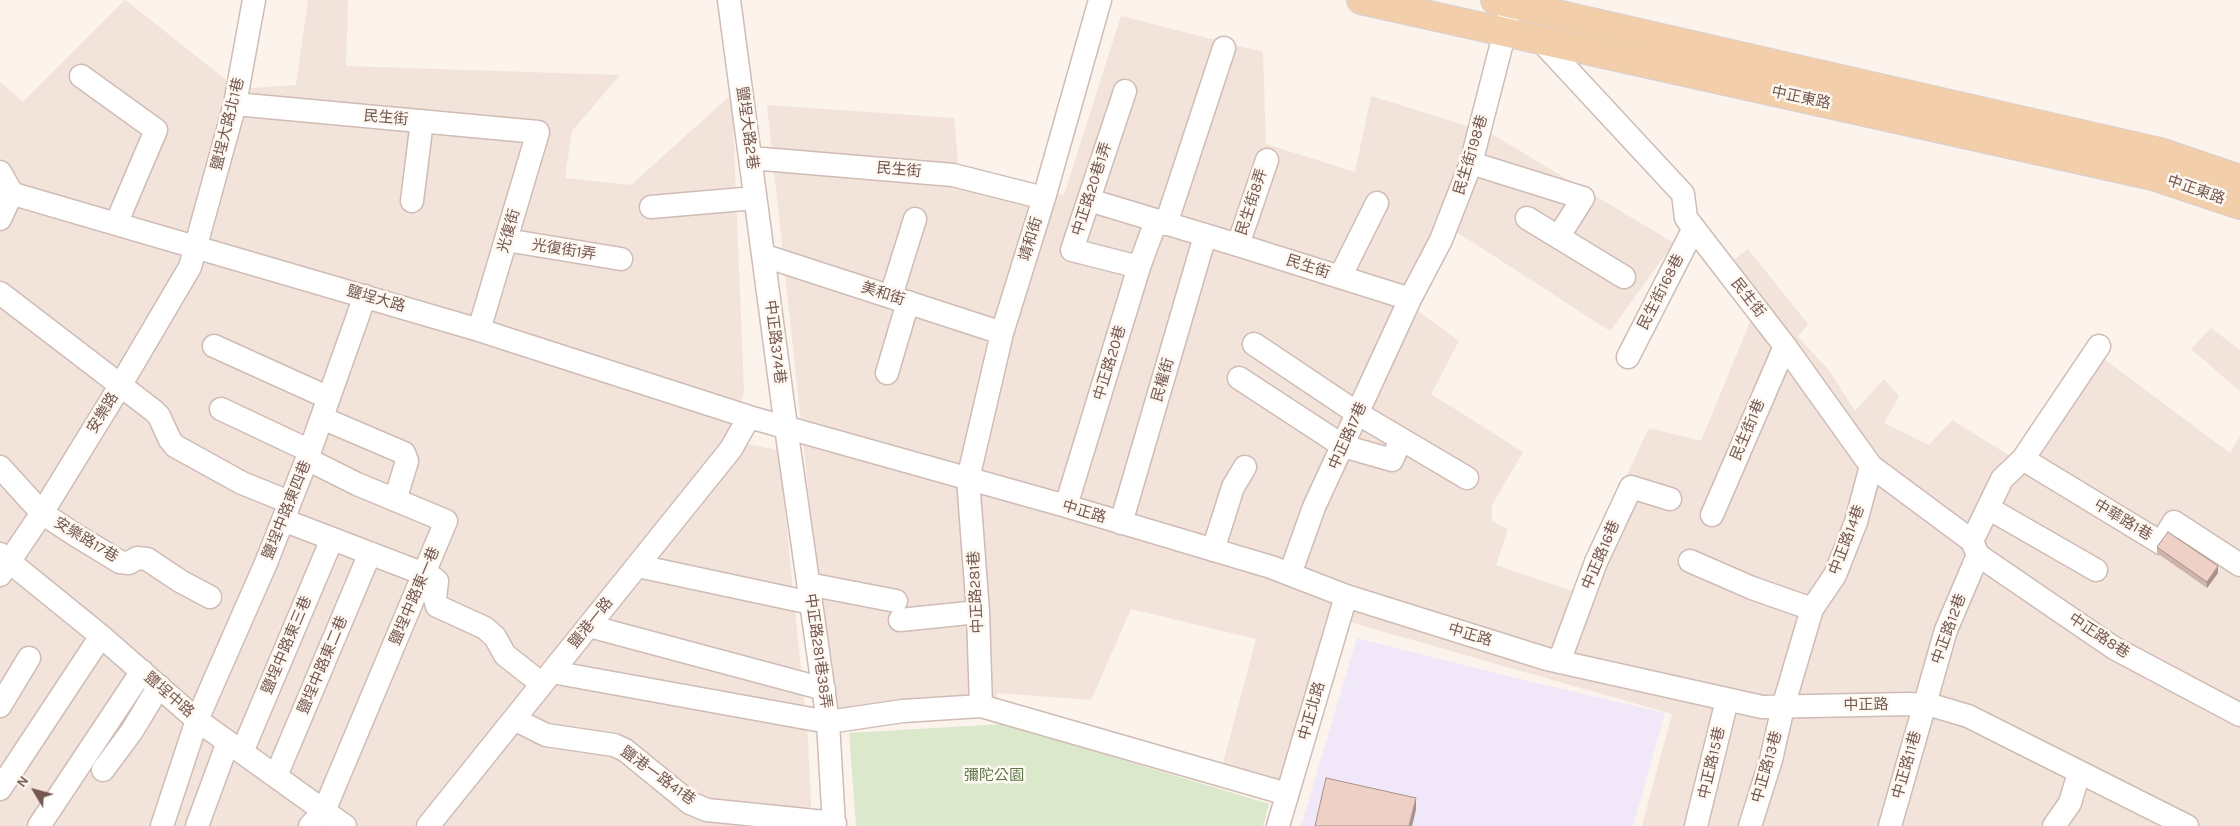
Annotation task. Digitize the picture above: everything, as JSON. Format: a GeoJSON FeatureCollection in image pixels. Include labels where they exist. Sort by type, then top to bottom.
{"type":"FeatureCollection","features":[{"type":"Feature","properties":{"kind":"main road","name":"中正東路"},"geometry":{"type":"LineString","coordinates":[[1360,0],[1506,33],[2156,164],[2240,178]]}},
{"type":"Feature","properties":{"kind":"main road","name":"中正東路"},"geometry":{"type":"LineString","coordinates":[[1503,2],[2156,164],[2240,205]]}},
{"type":"Feature","properties":{"kind":"street","name":"鹽埕大路北1巷"},"geometry":{"type":"LineString","coordinates":[[197,247],[235,104],[254,0]]}},
{"type":"Feature","properties":{"kind":"street","name":"鹽埕大路2巷"},"geometry":{"type":"LineString","coordinates":[[729,0],[765,256]]}},
{"type":"Feature","properties":{"kind":"street","name":"靖和街"},"geometry":{"type":"LineString","coordinates":[[968,479],[1002,333],[1044,198],[1100,0]]}},
{"type":"Feature","properties":{"kind":"street","name":"民生街198巷"},"geometry":{"type":"LineString","coordinates":[[1410,299],[1442,240],[1471,163],[1506,33],[1503,2]]}},
{"type":"Feature","properties":{"kind":"street","name":"民生街"},"geometry":{"type":"LineString","coordinates":[[1541,40],[1683,194],[1686,218],[1785,346],[1871,466],[1975,548]]}},
{"type":"Feature","properties":{"kind":"street","name":"中正路20巷"},"geometry":{"type":"LineString","coordinates":[[1066,506],[1139,267],[1161,223],[1224,48]]}},
{"type":"Feature","properties":{"kind":"street"},"geometry":{"type":"LineString","coordinates":[[81,76],[156,130],[116,224]]}},
{"type":"Feature","properties":{"kind":"street","name":"中正路20巷1弄"},"geometry":{"type":"LineString","coordinates":[[1125,91],[1072,250],[1139,267]]}},
{"type":"Feature","properties":{"kind":"street","name":"民生街"},"geometry":{"type":"LineString","coordinates":[[235,104],[538,132]]}},
{"type":"Feature","properties":{"kind":"street"},"geometry":{"type":"LineString","coordinates":[[412,201],[422,121]]}},
{"type":"Feature","properties":{"kind":"street","name":"光復街"},"geometry":{"type":"LineString","coordinates":[[479,330],[538,132]]}},
{"type":"Feature","properties":{"kind":"street","name":"民生街"},"geometry":{"type":"LineString","coordinates":[[751,158],[953,174],[1044,198]]}},
{"type":"Feature","properties":{"kind":"street","name":"民生街8弄"},"geometry":{"type":"LineString","coordinates":[[1238,244],[1266,160]]}},
{"type":"Feature","properties":{"kind":"street"},"geometry":{"type":"LineString","coordinates":[[1471,163],[1583,198],[1558,236]]}},
{"type":"Feature","properties":{"kind":"street"},"geometry":{"type":"LineString","coordinates":[[0,172],[6,191],[0,219]]}},
{"type":"Feature","properties":{"kind":"street","name":"鹽埕大路"},"geometry":{"type":"LineString","coordinates":[[6,191],[479,330],[749,417]]}},
{"type":"Feature","properties":{"kind":"street"},"geometry":{"type":"LineString","coordinates":[[652,207],[756,198]]}},
{"type":"Feature","properties":{"kind":"street"},"geometry":{"type":"LineString","coordinates":[[1089,200],[1206,236]]}},
{"type":"Feature","properties":{"kind":"street"},"geometry":{"type":"LineString","coordinates":[[1340,277],[1377,203]]}},
{"type":"Feature","properties":{"kind":"street"},"geometry":{"type":"LineString","coordinates":[[1527,218],[1624,277]]}},
{"type":"Feature","properties":{"kind":"street"},"geometry":{"type":"LineString","coordinates":[[887,373],[915,219]]}},
{"type":"Feature","properties":{"kind":"street","name":"民生街168巷"},"geometry":{"type":"LineString","coordinates":[[1628,357],[1694,228]]}},
{"type":"Feature","properties":{"kind":"street","name":"民生街"},"geometry":{"type":"LineString","coordinates":[[1206,236],[1238,244],[1410,299]]}},
{"type":"Feature","properties":{"kind":"street","name":"民權街"},"geometry":{"type":"LineString","coordinates":[[1121,523],[1206,236]]}},
{"type":"Feature","properties":{"kind":"street","name":"光復街1弄"},"geometry":{"type":"LineString","coordinates":[[506,240],[621,259]]}},
{"type":"Feature","properties":{"kind":"street","name":"安樂路"},"geometry":{"type":"LineString","coordinates":[[3,563],[42,513],[120,386],[190,267],[197,247]]}},
{"type":"Feature","properties":{"kind":"street","name":"美和街"},"geometry":{"type":"LineString","coordinates":[[765,256],[1002,333]]}},
{"type":"Feature","properties":{"kind":"street","name":"中正路374巷"},"geometry":{"type":"LineString","coordinates":[[765,256],[786,427]]}},
{"type":"Feature","properties":{"kind":"street"},"geometry":{"type":"LineString","coordinates":[[0,293],[159,416],[170,440],[175,446],[242,483],[332,539],[425,574],[437,581],[435,599],[438,606],[485,628],[495,637],[506,655],[547,678],[828,722],[834,825]]}},
{"type":"Feature","properties":{"kind":"street","name":"鹽埕中路東四巷"},"geometry":{"type":"LineString","coordinates":[[162,826],[197,720],[309,455],[365,296]]}},
{"type":"Feature","properties":{"kind":"street","name":"中正路17巷"},"geometry":{"type":"LineString","coordinates":[[1290,574],[1314,507],[1410,299]]}},
{"type":"Feature","properties":{"kind":"street"},"geometry":{"type":"LineString","coordinates":[[1254,344],[1357,413],[1467,478]]}},
{"type":"Feature","properties":{"kind":"street"},"geometry":{"type":"LineString","coordinates":[[214,346],[404,453],[407,461],[395,500]]}},
{"type":"Feature","properties":{"kind":"street","name":"民生街1巷"},"geometry":{"type":"LineString","coordinates":[[1712,515],[1785,346]]}},
{"type":"Feature","properties":{"kind":"street","name":"中正路12巷"},"geometry":{"type":"LineString","coordinates":[[1924,705],[1946,630],[1988,508],[2002,479],[2022,459],[2099,346]]}},
{"type":"Feature","properties":{"kind":"street"},"geometry":{"type":"LineString","coordinates":[[1238,378],[1343,446],[1392,460],[1401,439]]}},
{"type":"Feature","properties":{"kind":"street","name":"鹽埕中路東一巷"},"geometry":{"type":"LineString","coordinates":[[221,409],[395,500],[446,521],[425,574],[317,818]]}},
{"type":"Feature","properties":{"kind":"street","name":"中正路"},"geometry":{"type":"LineString","coordinates":[[749,417],[1066,506],[1213,550],[1290,574],[1346,596],[1559,662],[1762,707],[1934,706],[1968,716],[2079,773],[2155,819],[2188,826]]}},
{"type":"Feature","properties":{"kind":"street","name":"鹽港一路"},"geometry":{"type":"LineString","coordinates":[[428,826],[731,450],[749,417]]}},
{"type":"Feature","properties":{"kind":"street","name":"中正路281巷38弄"},"geometry":{"type":"LineString","coordinates":[[786,427],[828,722],[902,711],[981,706],[1287,794]]}},
{"type":"Feature","properties":{"kind":"street","name":"中華路1巷"},"geometry":{"type":"LineString","coordinates":[[2022,459],[2161,542],[2174,522],[2240,565]]}},
{"type":"Feature","properties":{"kind":"street","name":"中正路14巷"},"geometry":{"type":"LineString","coordinates":[[1783,707],[1812,609],[1835,575],[1856,522],[1871,466]]}},
{"type":"Feature","properties":{"kind":"street"},"geometry":{"type":"LineString","coordinates":[[1213,550],[1233,487],[1245,467]]}},
{"type":"Feature","properties":{"kind":"street","name":"安樂路17巷"},"geometry":{"type":"LineString","coordinates":[[0,468],[42,513],[120,562],[129,563],[137,558],[147,559],[180,581],[210,597]]}},
{"type":"Feature","properties":{"kind":"street","name":"中正路281巷"},"geometry":{"type":"LineString","coordinates":[[968,479],[978,612],[981,706]]}},
{"type":"Feature","properties":{"kind":"street","name":"中正路16巷"},"geometry":{"type":"LineString","coordinates":[[1559,662],[1596,562],[1631,487],[1670,499]]}},
{"type":"Feature","properties":{"kind":"street"},"geometry":{"type":"LineString","coordinates":[[1988,508],[2096,570]]}},
{"type":"Feature","properties":{"kind":"street","name":"鹽埕中路東三巷"},"geometry":{"type":"LineString","coordinates":[[198,826],[332,539]]}},
{"type":"Feature","properties":{"kind":"street","name":"中正路8巷"},"geometry":{"type":"LineString","coordinates":[[1975,548],[2114,648],[2240,715]]}},
{"type":"Feature","properties":{"kind":"street","name":"鹽埕中路東二巷"},"geometry":{"type":"LineString","coordinates":[[276,776],[370,553]]}},
{"type":"Feature","properties":{"kind":"street"},"geometry":{"type":"LineString","coordinates":[[1690,561],[1752,588],[1812,609]]}},
{"type":"Feature","properties":{"kind":"street","name":"鹽埕中路"},"geometry":{"type":"LineString","coordinates":[[3,563],[101,636],[197,720],[276,776],[317,818],[346,826]]}},
{"type":"Feature","properties":{"kind":"street"},"geometry":{"type":"LineString","coordinates":[[638,566],[810,593],[898,610],[978,612]]}},
{"type":"Feature","properties":{"kind":"street","name":"中正北路"},"geometry":{"type":"LineString","coordinates":[[1278,826],[1346,596]]}},
{"type":"Feature","properties":{"kind":"street"},"geometry":{"type":"LineString","coordinates":[[589,626],[824,688]]}},
{"type":"Feature","properties":{"kind":"street"},"geometry":{"type":"LineString","coordinates":[[0,789],[101,636]]}},
{"type":"Feature","properties":{"kind":"street"},"geometry":{"type":"LineString","coordinates":[[0,706],[29,658]]}},
{"type":"Feature","properties":{"kind":"street"},"geometry":{"type":"LineString","coordinates":[[39,826],[142,671]]}},
{"type":"Feature","properties":{"kind":"street"},"geometry":{"type":"LineString","coordinates":[[103,770],[132,731],[159,686]]}},
{"type":"Feature","properties":{"kind":"street","name":"中正路15巷"},"geometry":{"type":"LineString","coordinates":[[1696,826],[1726,700]]}},
{"type":"Feature","properties":{"kind":"street","name":"中正路11巷"},"geometry":{"type":"LineString","coordinates":[[1890,826],[1924,705]]}},
{"type":"Feature","properties":{"kind":"street","name":"中正路13巷"},"geometry":{"type":"LineString","coordinates":[[1750,826],[1771,760],[1783,707]]}},
{"type":"Feature","properties":{"kind":"street","name":"鹽港一路41巷"},"geometry":{"type":"LineString","coordinates":[[514,719],[546,735],[614,744],[625,750],[690,803],[707,810],[834,825]]}},
{"type":"Feature","properties":{"kind":"street"},"geometry":{"type":"LineString","coordinates":[[2054,826],[2070,804],[2079,773]]}},
{"type":"Feature","properties":{"kind":"shaded area"},"geometry":{"type":"Polygon","coordinates":[[[125,0],[238,89],[296,85],[308,0],[348,0],[346,66],[620,75],[572,131],[565,178],[631,185],[732,94],[744,393],[725,440],[779,450],[808,739],[812,826],[0,826],[0,82],[23,102],[125,0]]]}},
{"type":"Feature","properties":{"kind":"shaded area"},"geometry":{"type":"Polygon","coordinates":[[[1121,16],[1263,52],[1266,144],[1355,172],[1371,96],[1490,133],[1674,243],[1610,331],[1455,231],[1418,311],[1459,341],[1431,394],[1523,452],[1492,505],[1492,521],[1508,529],[1496,565],[1572,591],[1649,428],[1701,441],[1752,317],[1733,260],[1748,249],[1808,324],[1798,337],[1829,370],[1855,411],[1884,379],[1899,396],[1884,423],[1929,445],[1952,420],[2020,462],[2096,353],[2230,453],[2240,436],[2240,826],[1642,826],[1672,714],[1332,617],[1275,792],[1219,778],[1256,639],[1131,609],[1091,700],[997,693],[998,715],[838,718],[813,536],[767,105],[954,118],[960,181],[1064,195],[1121,16]]]}},
{"type":"Feature","properties":{"kind":"shaded area"},"geometry":{"type":"Polygon","coordinates":[[[2211,328],[2240,350],[2240,391],[2191,349],[2211,328]]]}},
{"type":"Feature","properties":{"kind":"shaded area"},"geometry":{"type":"Polygon","coordinates":[[[1357,638],[1665,713],[1633,826],[1301,826],[1357,638]]]}},
{"type":"Feature","properties":{"kind":"green space","name":"彌陀公園"},"geometry":{"type":"Polygon","coordinates":[[[1004,724],[1269,804],[1263,826],[856,826],[849,733],[1004,724]]]}},
{"type":"Feature","properties":{"kind":"building"},"geometry":{"type":"Polygon","coordinates":[[[2168,532],[2218,566],[2207,582],[2157,547],[2168,532]]]}},
{"type":"Feature","properties":{"kind":"building"},"geometry":{"type":"Polygon","coordinates":[[[1326,778],[1416,798],[1409,826],[1315,826],[1326,778]]]}}]}
